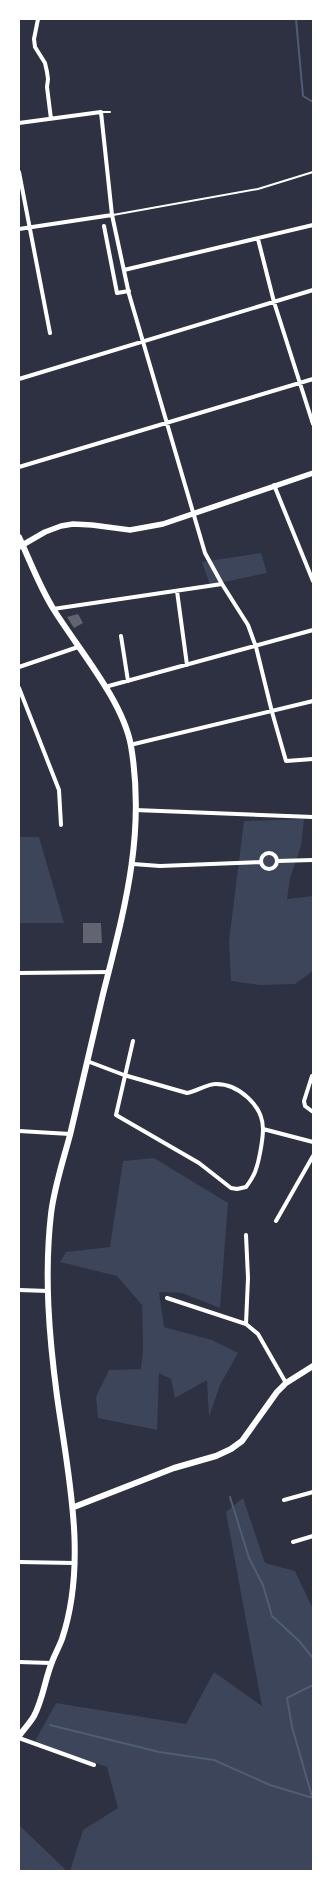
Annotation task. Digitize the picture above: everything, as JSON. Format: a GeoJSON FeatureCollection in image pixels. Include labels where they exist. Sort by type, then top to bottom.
{"type":"FeatureCollection","features":[{"type":"Feature","properties":{"kind":"main road"},"geometry":{"type":"LineString","coordinates":[[19,537],[21,546],[53,609],[120,712],[130,745],[136,833],[133,864],[125,910],[51,1211],[48,1256],[51,1344],[74,1508],[74,1563],[67,1619],[62,1640],[51,1663],[34,1715],[19,1737]]}},
{"type":"Feature","properties":{"kind":"main road"},"geometry":{"type":"LineString","coordinates":[[74,1508],[174,1468],[216,1456],[231,1449],[242,1441],[277,1392],[286,1383],[313,1366]]}},
{"type":"Feature","properties":{"kind":"street"},"geometry":{"type":"LineString","coordinates":[[38,19],[34,39],[35,47],[45,63],[48,79],[47,87],[51,119]]}},
{"type":"Feature","properties":{"kind":"street"},"geometry":{"type":"LineString","coordinates":[[19,123],[101,112],[112,215],[124,270],[206,553],[222,584],[248,625],[256,647],[286,761],[313,759]]}},
{"type":"Feature","properties":{"kind":"street"},"geometry":{"type":"LineString","coordinates":[[19,172],[50,333]]}},
{"type":"Feature","properties":{"kind":"street"},"geometry":{"type":"LineString","coordinates":[[19,229],[112,215]]}},
{"type":"Feature","properties":{"kind":"street"},"geometry":{"type":"LineString","coordinates":[[104,226],[117,292],[129,291]]}},
{"type":"Feature","properties":{"kind":"street"},"geometry":{"type":"LineString","coordinates":[[124,270],[313,226]]}},
{"type":"Feature","properties":{"kind":"street"},"geometry":{"type":"LineString","coordinates":[[258,239],[274,302],[313,424]]}},
{"type":"Feature","properties":{"kind":"street"},"geometry":{"type":"LineString","coordinates":[[19,379],[313,290]]}},
{"type":"Feature","properties":{"kind":"street"},"geometry":{"type":"LineString","coordinates":[[19,467],[313,379]]}},
{"type":"Feature","properties":{"kind":"street"},"geometry":{"type":"LineString","coordinates":[[21,546],[46,532],[61,526],[73,524],[130,530],[163,524],[313,473]]}},
{"type":"Feature","properties":{"kind":"street"},"geometry":{"type":"LineString","coordinates":[[274,486],[313,581]]}},
{"type":"Feature","properties":{"kind":"street"},"geometry":{"type":"LineString","coordinates":[[53,609],[177,592],[222,584]]}},
{"type":"Feature","properties":{"kind":"street"},"geometry":{"type":"LineString","coordinates":[[177,592],[187,664]]}},
{"type":"Feature","properties":{"kind":"street"},"geometry":{"type":"LineString","coordinates":[[105,688],[313,630]]}},
{"type":"Feature","properties":{"kind":"street"},"geometry":{"type":"LineString","coordinates":[[121,636],[128,681]]}},
{"type":"Feature","properties":{"kind":"street"},"geometry":{"type":"LineString","coordinates":[[19,667],[78,647]]}},
{"type":"Feature","properties":{"kind":"street"},"geometry":{"type":"LineString","coordinates":[[19,688],[60,790],[61,825]]}},
{"type":"Feature","properties":{"kind":"street"},"geometry":{"type":"LineString","coordinates":[[130,745],[313,701]]}},
{"type":"Feature","properties":{"kind":"street"},"geometry":{"type":"LineString","coordinates":[[135,810],[313,817]]}},
{"type":"Feature","properties":{"kind":"street"},"geometry":{"type":"LineString","coordinates":[[265,854],[270,854],[274,856],[276,865],[272,869],[267,869],[263,867],[261,862],[265,854]]}},
{"type":"Feature","properties":{"kind":"street"},"geometry":{"type":"LineString","coordinates":[[276,861],[313,860]]}},
{"type":"Feature","properties":{"kind":"street"},"geometry":{"type":"LineString","coordinates":[[133,864],[160,866],[261,862]]}},
{"type":"Feature","properties":{"kind":"street"},"geometry":{"type":"LineString","coordinates":[[19,973],[109,972]]}},
{"type":"Feature","properties":{"kind":"street"},"geometry":{"type":"LineString","coordinates":[[87,1061],[124,1075],[187,1093],[215,1084],[229,1086],[241,1091],[250,1100],[261,1119],[263,1129],[255,1172],[246,1187],[237,1189],[231,1188],[199,1163],[116,1115],[124,1075],[133,1041]]}},
{"type":"Feature","properties":{"kind":"street"},"geometry":{"type":"LineString","coordinates":[[312,1076],[304,1101],[305,1106],[313,1112]]}},
{"type":"Feature","properties":{"kind":"street"},"geometry":{"type":"LineString","coordinates":[[263,1129],[313,1142]]}},
{"type":"Feature","properties":{"kind":"street"},"geometry":{"type":"LineString","coordinates":[[19,1131],[70,1134]]}},
{"type":"Feature","properties":{"kind":"street"},"geometry":{"type":"LineString","coordinates":[[276,1221],[313,1156]]}},
{"type":"Feature","properties":{"kind":"street"},"geometry":{"type":"LineString","coordinates":[[246,1236],[248,1278],[246,1324]]}},
{"type":"Feature","properties":{"kind":"street"},"geometry":{"type":"LineString","coordinates":[[19,1290],[48,1291]]}},
{"type":"Feature","properties":{"kind":"street"},"geometry":{"type":"LineString","coordinates":[[167,1298],[246,1324],[258,1334],[286,1383]]}},
{"type":"Feature","properties":{"kind":"street"},"geometry":{"type":"LineString","coordinates":[[284,1500],[313,1492]]}},
{"type":"Feature","properties":{"kind":"street"},"geometry":{"type":"LineString","coordinates":[[293,1542],[313,1536]]}},
{"type":"Feature","properties":{"kind":"street"},"geometry":{"type":"LineString","coordinates":[[19,1562],[74,1563]]}},
{"type":"Feature","properties":{"kind":"street"},"geometry":{"type":"LineString","coordinates":[[19,1662],[51,1663]]}},
{"type":"Feature","properties":{"kind":"street"},"geometry":{"type":"LineString","coordinates":[[19,1737],[94,1765]]}},
{"type":"Feature","properties":{"kind":"lane"},"geometry":{"type":"LineString","coordinates":[[101,112],[110,112]]}},
{"type":"Feature","properties":{"kind":"lane"},"geometry":{"type":"LineString","coordinates":[[112,215],[258,189],[313,172]]}},
{"type":"Feature","properties":{"kind":"shaded area"},"geometry":{"type":"Polygon","coordinates":[[[261,553],[267,573],[210,585],[202,562],[261,553]]]}},
{"type":"Feature","properties":{"kind":"shaded area"},"geometry":{"type":"Polygon","coordinates":[[[304,819],[301,846],[290,878],[287,899],[313,896],[313,971],[295,984],[260,985],[231,981],[229,941],[244,821],[304,819]]]}},
{"type":"Feature","properties":{"kind":"shaded area"},"geometry":{"type":"Polygon","coordinates":[[[19,837],[39,837],[64,923],[19,923],[19,837]]]}},
{"type":"Feature","properties":{"kind":"shaded area"},"geometry":{"type":"Polygon","coordinates":[[[154,1158],[228,1203],[220,1308],[182,1293],[159,1292],[164,1327],[212,1340],[238,1353],[220,1385],[209,1417],[207,1380],[175,1398],[171,1379],[159,1373],[157,1430],[98,1418],[96,1397],[109,1370],[141,1369],[143,1348],[142,1305],[117,1276],[60,1262],[66,1252],[110,1247],[123,1161],[154,1158]]]}},
{"type":"Feature","properties":{"kind":"shaded area"},"geometry":{"type":"Polygon","coordinates":[[[243,1498],[265,1563],[295,1571],[313,1609],[313,1871],[70,1871],[83,1830],[118,1808],[107,1767],[34,1743],[56,1703],[186,1724],[214,1672],[262,1706],[226,1512],[243,1498]]]}},
{"type":"Feature","properties":{"kind":"shaded area"},"geometry":{"type":"Polygon","coordinates":[[[19,1825],[67,1871],[19,1871],[19,1825]]]}},
{"type":"Feature","properties":{"kind":"building"},"geometry":{"type":"Polygon","coordinates":[[[78,614],[83,623],[74,628],[67,617],[78,614]]]}},
{"type":"Feature","properties":{"kind":"building"},"geometry":{"type":"Polygon","coordinates":[[[83,923],[101,923],[102,943],[83,943],[83,923]]]}},
{"type":"Feature","properties":{"kind":"waterway"},"geometry":{"type":"LineString","coordinates":[[296,19],[303,96],[313,102]]}},
{"type":"Feature","properties":{"kind":"waterway"},"geometry":{"type":"LineString","coordinates":[[230,1497],[249,1558],[263,1585],[272,1616],[299,1641],[313,1658]]}},
{"type":"Feature","properties":{"kind":"waterway"},"geometry":{"type":"LineString","coordinates":[[313,1685],[287,1698],[292,1727],[313,1800]]}},
{"type":"Feature","properties":{"kind":"waterway"},"geometry":{"type":"LineString","coordinates":[[50,1725],[159,1752],[214,1760],[270,1785],[313,1798]]}}]}
